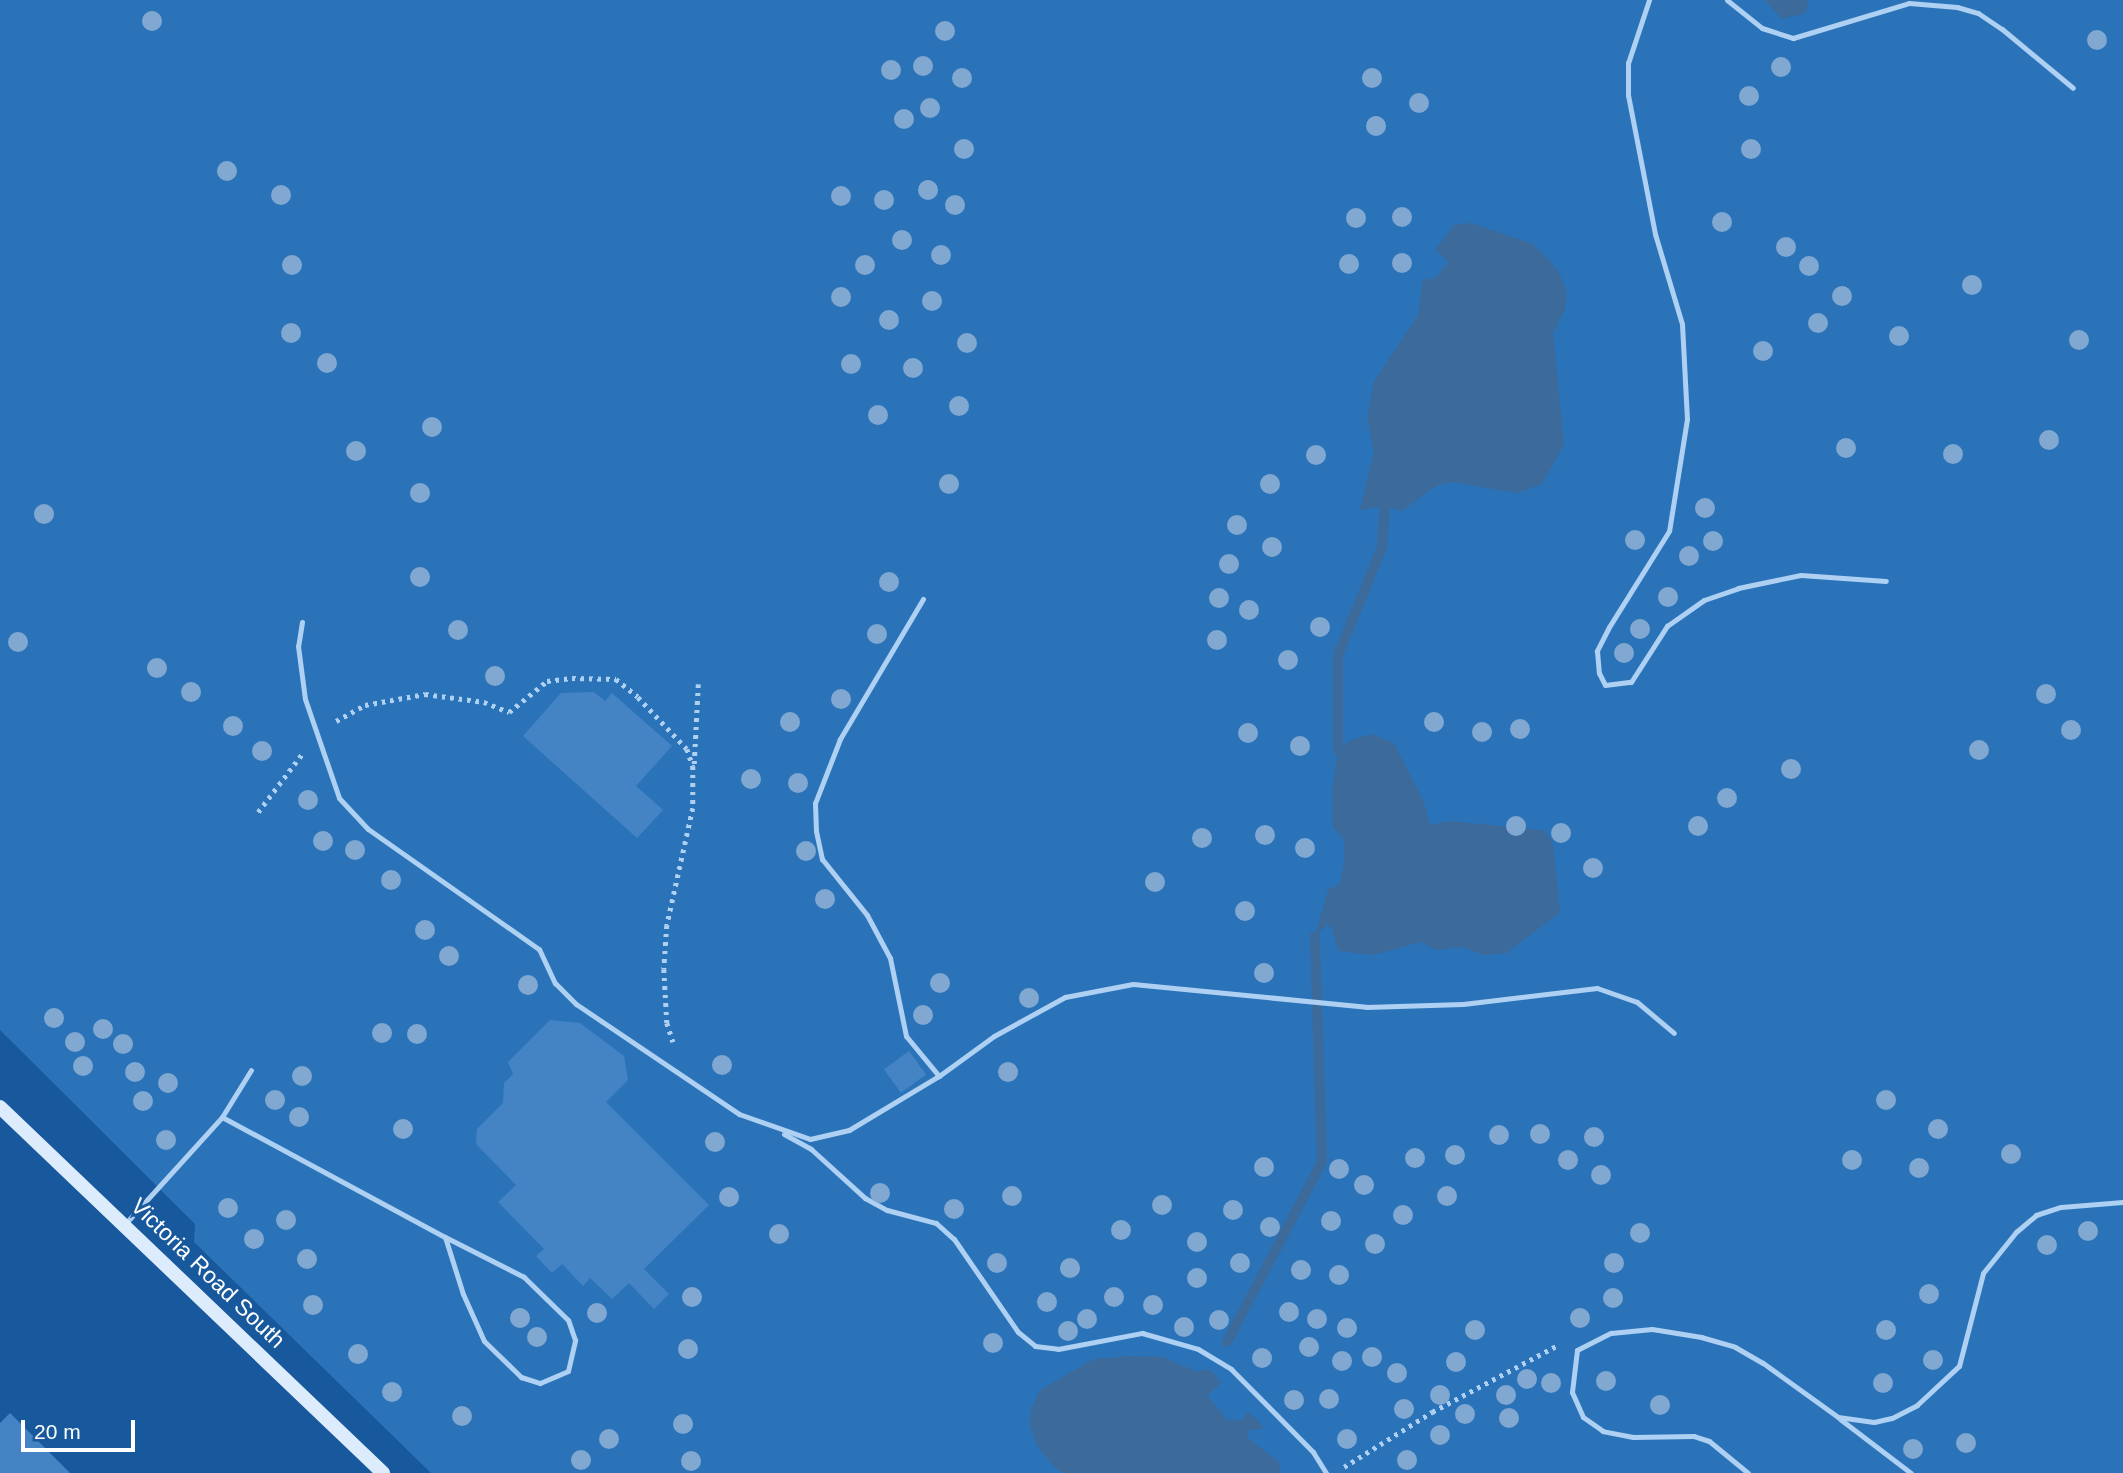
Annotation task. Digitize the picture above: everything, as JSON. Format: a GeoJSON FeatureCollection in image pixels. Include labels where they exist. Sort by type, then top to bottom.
{"type":"FeatureCollection","features":[{"type":"Feature","properties":{"kind":"main road","name":"Victoria Road South"},"geometry":{"type":"LineString","coordinates":[[0,1107],[383,1473]]}},
{"type":"Feature","properties":{"kind":"lane"},"geometry":{"type":"LineString","coordinates":[[1649,0],[1629,63],[1628,95],[1655,234],[1682,324],[1687,419],[1669,531],[1609,627],[1597,652],[1599,673],[1605,685],[1631,682],[1667,626],[1704,600],[1738,588],[1828,573],[1886,581]]}},
{"type":"Feature","properties":{"kind":"lane"},"geometry":{"type":"LineString","coordinates":[[1727,0],[1762,28],[1793,38],[1909,3],[1957,7],[1978,13],[2002,29],[2073,88]]}},
{"type":"Feature","properties":{"kind":"lane"},"geometry":{"type":"LineString","coordinates":[[923,599],[840,738],[816,803],[816,831],[821,859],[867,915],[890,958],[906,1036],[939,1076]]}},
{"type":"Feature","properties":{"kind":"lane"},"geometry":{"type":"LineString","coordinates":[[302,622],[300,670],[316,736],[339,798],[368,830],[539,949],[555,983],[576,1004],[739,1114],[811,1149],[865,1198],[887,1210],[936,1223],[963,1250],[1018,1332],[1035,1346],[1058,1349],[1142,1333],[1198,1349],[1230,1369],[1313,1452],[1326,1473]]}},
{"type":"Feature","properties":{"kind":"lane"},"geometry":{"type":"LineString","coordinates":[[776,1130],[810,1139],[831,1137],[889,1110],[1026,1016],[1065,997],[1102,987],[1167,985],[1334,1004],[1464,1004],[1597,988],[1637,1002],[1674,1033]]}},
{"type":"Feature","properties":{"kind":"lane"},"geometry":{"type":"LineString","coordinates":[[125,1224],[222,1117],[251,1070]]}},
{"type":"Feature","properties":{"kind":"lane"},"geometry":{"type":"LineString","coordinates":[[222,1117],[524,1277],[568,1320],[575,1340],[568,1371],[540,1383],[521,1377],[484,1341],[463,1294],[446,1237]]}},
{"type":"Feature","properties":{"kind":"lane"},"geometry":{"type":"LineString","coordinates":[[1838,1418],[1874,1422],[1892,1418],[1941,1387],[1959,1366],[1966,1348],[1983,1273],[1996,1251],[2036,1215],[2061,1207],[2123,1202]]}},
{"type":"Feature","properties":{"kind":"lane"},"geometry":{"type":"LineString","coordinates":[[1748,1473],[1709,1441],[1694,1436],[1633,1437],[1603,1431],[1583,1418],[1572,1392],[1577,1350],[1611,1333],[1652,1329],[1701,1336],[1735,1347],[1763,1363],[1911,1473]]}},
{"type":"Feature","properties":{"kind":"path"},"geometry":{"type":"LineString","coordinates":[[258,812],[316,736],[365,705],[390,698],[425,694],[484,702],[509,712],[547,681],[600,676],[616,679],[638,697],[687,749],[693,769]]}},
{"type":"Feature","properties":{"kind":"path"},"geometry":{"type":"LineString","coordinates":[[695,1084],[667,1023],[664,969],[667,925],[693,808],[698,684]]}},
{"type":"Feature","properties":{"kind":"path"},"geometry":{"type":"LineString","coordinates":[[1335,1473],[1432,1412],[1564,1343]]}},
{"type":"Feature","properties":{"kind":"shaded area"},"geometry":{"type":"Polygon","coordinates":[[[0,0],[2123,0],[2123,1473],[431,1473],[194,1242],[195,1224],[0,1030],[0,0]]]}},
{"type":"Feature","properties":{"kind":"shaded area"},"geometry":{"type":"Polygon","coordinates":[[[1765,0],[1808,0],[1806,13],[1782,19],[1765,0]]]}},
{"type":"Feature","properties":{"kind":"shaded area"},"geometry":{"type":"Polygon","coordinates":[[[1471,223],[1533,244],[1558,270],[1567,292],[1565,309],[1553,333],[1564,445],[1542,484],[1526,490],[1516,493],[1453,482],[1436,486],[1402,511],[1385,506],[1360,510],[1374,453],[1367,417],[1374,381],[1418,315],[1423,279],[1434,279],[1449,262],[1435,250],[1454,225],[1471,223]]]}},
{"type":"Feature","properties":{"kind":"shaded area"},"geometry":{"type":"Polygon","coordinates":[[[1371,734],[1394,743],[1424,802],[1430,825],[1449,821],[1544,830],[1553,843],[1560,912],[1507,953],[1483,955],[1463,947],[1436,950],[1420,942],[1374,955],[1338,951],[1332,928],[1327,925],[1315,936],[1328,890],[1340,883],[1344,863],[1344,840],[1333,827],[1332,788],[1338,750],[1349,741],[1371,734]]]}},
{"type":"Feature","properties":{"kind":"shaded area"},"geometry":{"type":"Polygon","coordinates":[[[1163,1357],[1198,1372],[1207,1369],[1214,1373],[1221,1383],[1207,1396],[1227,1420],[1242,1420],[1248,1412],[1257,1419],[1264,1428],[1248,1431],[1247,1437],[1279,1462],[1280,1473],[1063,1473],[1055,1468],[1037,1446],[1030,1425],[1031,1409],[1040,1390],[1094,1359],[1163,1357]]]}},
{"type":"Feature","properties":{"kind":"building"},"geometry":{"type":"Polygon","coordinates":[[[594,692],[605,701],[612,693],[672,746],[636,786],[663,810],[637,838],[523,736],[561,693],[594,692]]]}},
{"type":"Feature","properties":{"kind":"building"},"geometry":{"type":"Polygon","coordinates":[[[550,1020],[580,1023],[624,1056],[628,1080],[606,1102],[709,1205],[644,1269],[669,1294],[654,1309],[629,1283],[612,1299],[590,1278],[583,1286],[562,1264],[552,1273],[536,1256],[544,1249],[498,1202],[516,1185],[476,1144],[477,1129],[503,1103],[504,1083],[513,1074],[508,1062],[550,1020]]]}},
{"type":"Feature","properties":{"kind":"building"},"geometry":{"type":"Polygon","coordinates":[[[909,1051],[926,1074],[901,1093],[884,1069],[909,1051]]]}},
{"type":"Feature","properties":{"kind":"building"},"geometry":{"type":"Polygon","coordinates":[[[10,1413],[70,1473],[0,1473],[0,1423],[10,1413]]]}},
{"type":"Feature","properties":{"kind":"waterway"},"geometry":{"type":"LineString","coordinates":[[1338,750],[1338,655],[1382,547],[1385,506]]}},
{"type":"Feature","properties":{"kind":"waterway"},"geometry":{"type":"LineString","coordinates":[[1227,1342],[1322,1162],[1315,936]]}}]}
